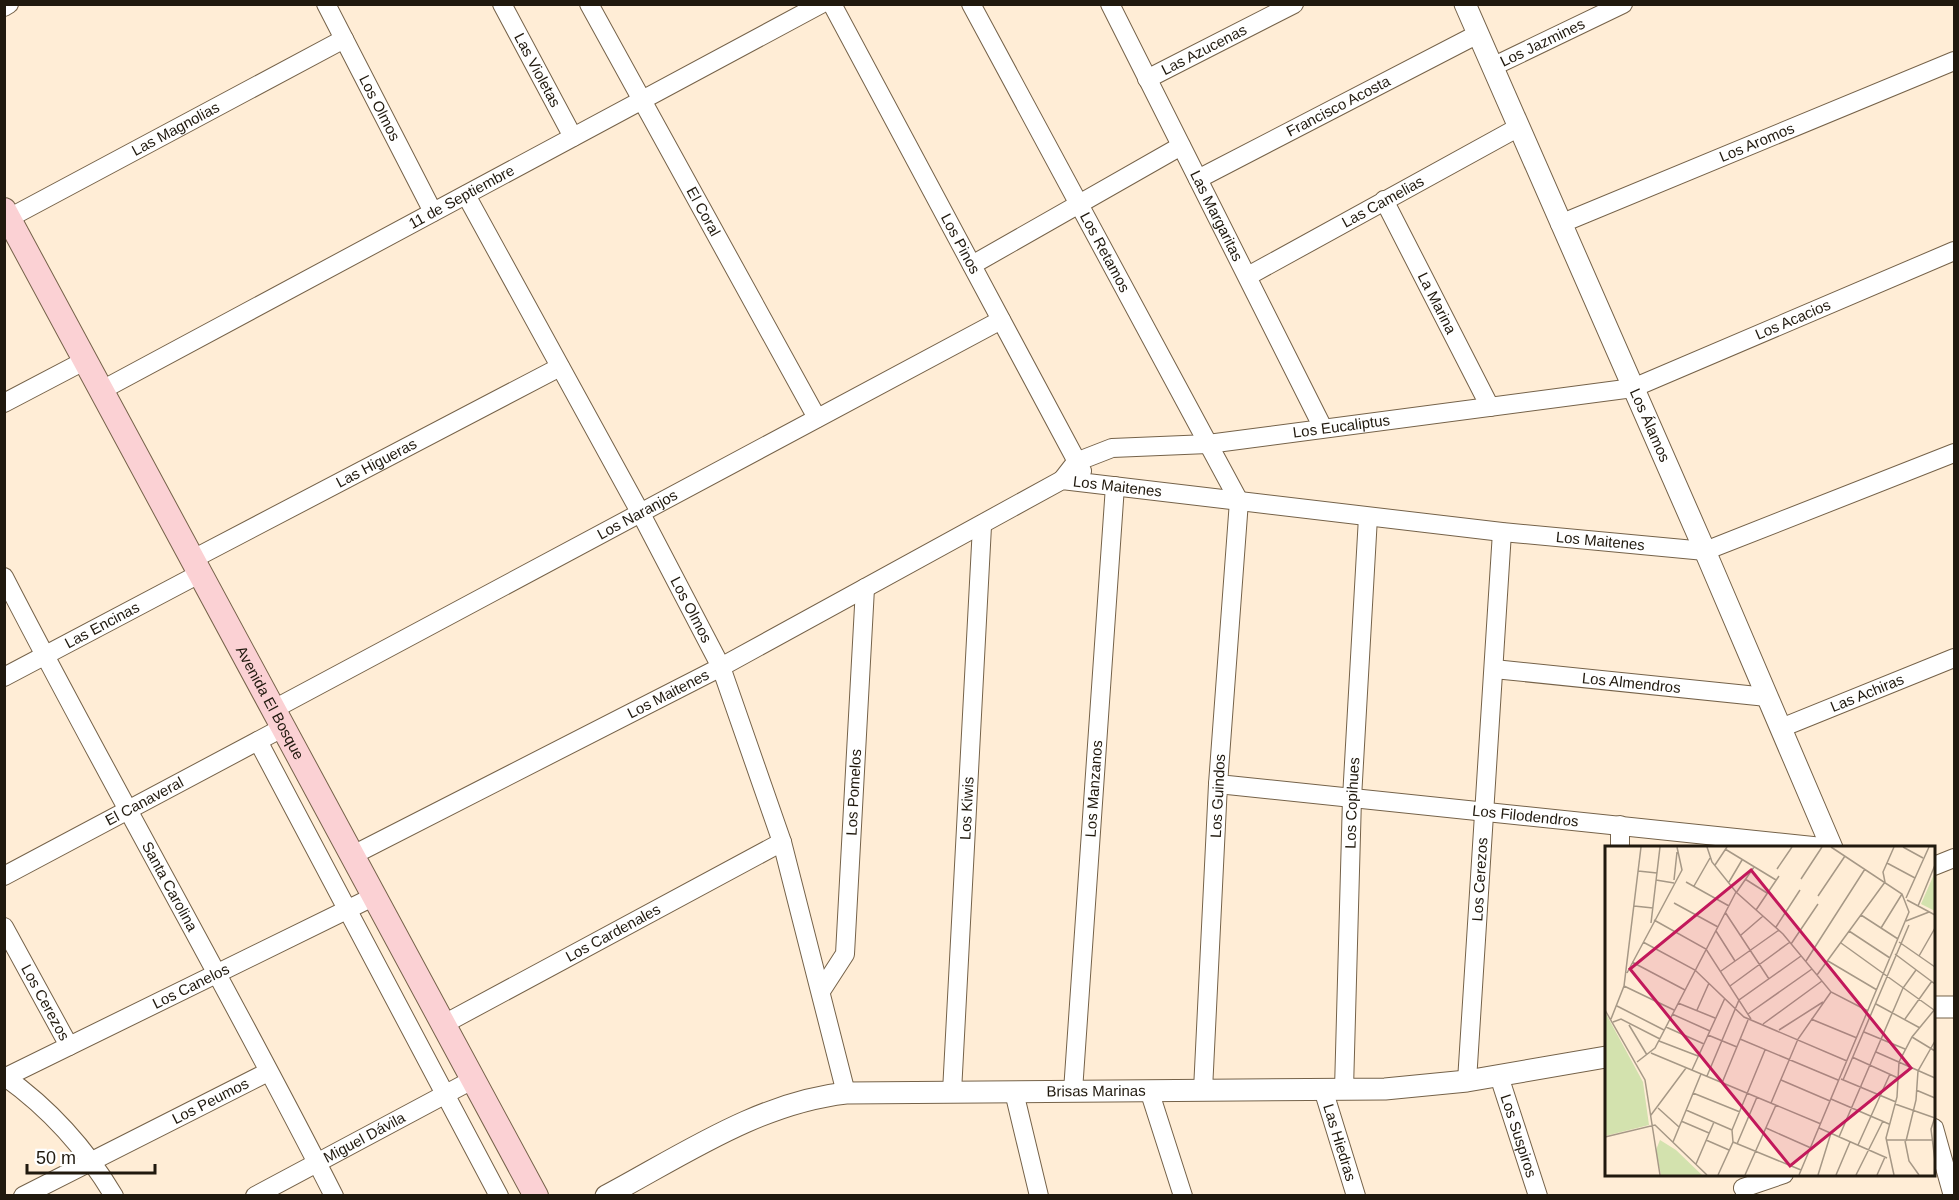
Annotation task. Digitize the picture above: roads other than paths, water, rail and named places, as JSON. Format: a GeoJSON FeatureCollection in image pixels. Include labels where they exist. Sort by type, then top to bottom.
{"type":"FeatureCollection","features":[{"type":"Feature","properties":{"kind":"main road","name":"Avenida El Bosque"},"geometry":{"type":"LineString","coordinates":[[7,214],[537,1196]]}},
{"type":"Feature","properties":{"kind":"street"},"geometry":{"type":"LineString","coordinates":[[4,7],[9,4]]}},
{"type":"Feature","properties":{"kind":"street","name":"Los Olmos"},"geometry":{"type":"LineString","coordinates":[[326,4],[433,212]]}},
{"type":"Feature","properties":{"kind":"street","name":"Las Violetas"},"geometry":{"type":"LineString","coordinates":[[502,4],[573,137]]}},
{"type":"Feature","properties":{"kind":"street","name":"El Coral"},"geometry":{"type":"LineString","coordinates":[[589,4],[817,418]]}},
{"type":"Feature","properties":{"kind":"street","name":"11 de Septiembre"},"geometry":{"type":"LineString","coordinates":[[102,390],[821,4]]}},
{"type":"Feature","properties":{"kind":"street","name":"Los Pinos"},"geometry":{"type":"LineString","coordinates":[[832,4],[1089,483]]}},
{"type":"Feature","properties":{"kind":"street","name":"Los Retamos"},"geometry":{"type":"LineString","coordinates":[[971,4],[1239,501]]}},
{"type":"Feature","properties":{"kind":"street","name":"Las Margaritas"},"geometry":{"type":"LineString","coordinates":[[1110,4],[1323,428]]}},
{"type":"Feature","properties":{"kind":"street","name":"Las Azucenas"},"geometry":{"type":"LineString","coordinates":[[1147,79],[1294,4]]}},
{"type":"Feature","properties":{"kind":"street","name":"Los Álamos"},"geometry":{"type":"LineString","coordinates":[[1465,4],[1705,551],[1831,846]]}},
{"type":"Feature","properties":{"kind":"street","name":"Los Jazmines"},"geometry":{"type":"LineString","coordinates":[[1492,67],[1623,4]]}},
{"type":"Feature","properties":{"kind":"street","name":"Francisco Acosta"},"geometry":{"type":"LineString","coordinates":[[1198,179],[1478,34]]}},
{"type":"Feature","properties":{"kind":"street","name":"Las Magnolias"},"geometry":{"type":"LineString","coordinates":[[7,214],[344,39]]}},
{"type":"Feature","properties":{"kind":"street","name":"Los Aromos"},"geometry":{"type":"LineString","coordinates":[[1560,224],[1954,61]]}},
{"type":"Feature","properties":{"kind":"street","name":"Las Camelias"},"geometry":{"type":"LineString","coordinates":[[1248,276],[1519,127]]}},
{"type":"Feature","properties":{"kind":"street"},"geometry":{"type":"LineString","coordinates":[[972,265],[1181,146]]}},
{"type":"Feature","properties":{"kind":"street","name":"Los Olmos"},"geometry":{"type":"LineString","coordinates":[[466,195],[640,513],[721,667],[782,842],[846,1093]]}},
{"type":"Feature","properties":{"kind":"street","name":"La Marina"},"geometry":{"type":"LineString","coordinates":[[1384,200],[1490,406]]}},
{"type":"Feature","properties":{"kind":"street","name":"Los Acacios"},"geometry":{"type":"LineString","coordinates":[[1633,388],[1954,251]]}},
{"type":"Feature","properties":{"kind":"street","name":"Los Naranjos"},"geometry":{"type":"LineString","coordinates":[[279,718],[640,513],[1001,320]]}},
{"type":"Feature","properties":{"kind":"street"},"geometry":{"type":"LineString","coordinates":[[4,403],[86,360]]}},
{"type":"Feature","properties":{"kind":"street","name":"Las Higueras"},"geometry":{"type":"LineString","coordinates":[[197,566],[560,366]]}},
{"type":"Feature","properties":{"kind":"street","name":"Los Eucaliptus"},"geometry":{"type":"LineString","coordinates":[[1076,462],[1112,448],[1208,444],[1633,388]]}},
{"type":"Feature","properties":{"kind":"street","name":"Los Maitenes"},"geometry":{"type":"LineString","coordinates":[[353,855],[721,667],[982,526],[1062,480],[1502,532],[1705,551],[1954,453]]}},
{"type":"Feature","properties":{"kind":"street"},"geometry":{"type":"LineString","coordinates":[[1062,480],[1076,462]]}},
{"type":"Feature","properties":{"kind":"street","name":"Los Manzanos"},"geometry":{"type":"LineString","coordinates":[[1073,1091],[1115,486]]}},
{"type":"Feature","properties":{"kind":"street","name":"Los Guindos"},"geometry":{"type":"LineString","coordinates":[[1203,1090],[1218,784],[1239,501]]}},
{"type":"Feature","properties":{"kind":"street","name":"Los Copihues"},"geometry":{"type":"LineString","coordinates":[[1334,1089],[1368,516]]}},
{"type":"Feature","properties":{"kind":"street","name":"Los Kiwis"},"geometry":{"type":"LineString","coordinates":[[952,1092],[982,526]]}},
{"type":"Feature","properties":{"kind":"street","name":"Los Cerezos"},"geometry":{"type":"LineString","coordinates":[[1467,1082],[1502,532]]}},
{"type":"Feature","properties":{"kind":"street","name":"Las Encinas"},"geometry":{"type":"LineString","coordinates":[[4,677],[45,656],[197,566]]}},
{"type":"Feature","properties":{"kind":"street","name":"Santa Carolina"},"geometry":{"type":"LineString","coordinates":[[4,577],[128,810],[219,973],[268,1072],[318,1162],[334,1196]]}},
{"type":"Feature","properties":{"kind":"street","name":"Los Pomelos"},"geometry":{"type":"LineString","coordinates":[[821,991],[845,954],[865,588]]}},
{"type":"Feature","properties":{"kind":"street","name":"Las Achiras"},"geometry":{"type":"LineString","coordinates":[[1781,728],[1954,658]]}},
{"type":"Feature","properties":{"kind":"street","name":"Los Almendros"},"geometry":{"type":"LineString","coordinates":[[1494,669],[1767,697]]}},
{"type":"Feature","properties":{"kind":"street","name":"El Canaveral"},"geometry":{"type":"LineString","coordinates":[[4,876],[258,741],[279,718]]}},
{"type":"Feature","properties":{"kind":"street","name":"Avenida El Bosque"},"geometry":{"type":"LineString","coordinates":[[258,741],[499,1196]]}},
{"type":"Feature","properties":{"kind":"street","name":"Los Filodendros"},"geometry":{"type":"LineString","coordinates":[[1218,784],[1814,846]]}},
{"type":"Feature","properties":{"kind":"street"},"geometry":{"type":"LineString","coordinates":[[1620,825],[1620,846]]}},
{"type":"Feature","properties":{"kind":"street","name":"Los Cardenales"},"geometry":{"type":"LineString","coordinates":[[444,1024],[782,842]]}},
{"type":"Feature","properties":{"kind":"street"},"geometry":{"type":"LineString","coordinates":[[1935,866],[1954,858]]}},
{"type":"Feature","properties":{"kind":"street","name":"Los Canelos"},"geometry":{"type":"LineString","coordinates":[[5,1077],[375,896]]}},
{"type":"Feature","properties":{"kind":"street","name":"Los Cerezos"},"geometry":{"type":"LineString","coordinates":[[4,927],[69,1046]]}},
{"type":"Feature","properties":{"kind":"street"},"geometry":{"type":"LineString","coordinates":[[1935,1007],[1954,1007]]}},
{"type":"Feature","properties":{"kind":"street","name":"Brisas Marinas"},"geometry":{"type":"LineString","coordinates":[[606,1196],[759,1114],[802,1100],[846,1093],[1406,1088],[1467,1082],[1605,1057]]}},
{"type":"Feature","properties":{"kind":"street","name":"Los Peumos"},"geometry":{"type":"LineString","coordinates":[[23,1196],[268,1072]]}},
{"type":"Feature","properties":{"kind":"street","name":"Los Suspiros"},"geometry":{"type":"LineString","coordinates":[[1498,1076],[1538,1196]]}},
{"type":"Feature","properties":{"kind":"street"},"geometry":{"type":"LineString","coordinates":[[5,1077],[53,1117],[92,1161],[114,1196]]}},
{"type":"Feature","properties":{"kind":"street","name":"Miguel Dávila"},"geometry":{"type":"LineString","coordinates":[[255,1196],[474,1079]]}},
{"type":"Feature","properties":{"kind":"street","name":"Las Hiedras"},"geometry":{"type":"LineString","coordinates":[[1334,1089],[1356,1196]]}},
{"type":"Feature","properties":{"kind":"street"},"geometry":{"type":"LineString","coordinates":[[1149,1090],[1183,1196]]}},
{"type":"Feature","properties":{"kind":"street"},"geometry":{"type":"LineString","coordinates":[[1014,1092],[1039,1196]]}},
{"type":"Feature","properties":{"kind":"street"},"geometry":{"type":"LineString","coordinates":[[1935,1132],[1953,1196]]}},
{"type":"Feature","properties":{"kind":"street"},"geometry":{"type":"LineString","coordinates":[[1742,1186],[1777,1176]]}}]}
